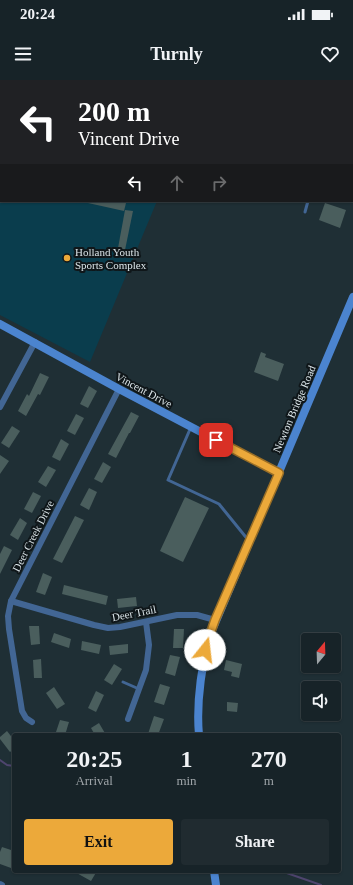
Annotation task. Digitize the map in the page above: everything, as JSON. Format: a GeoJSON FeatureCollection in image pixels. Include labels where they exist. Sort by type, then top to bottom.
{"type":"FeatureCollection","features":[{"type":"Feature","properties":{"kind":"main road","name":"Newton Bridge Road"},"geometry":{"type":"LineString","coordinates":[[199,733],[199,688],[208,640],[215,620],[353,297]]}},
{"type":"Feature","properties":{"kind":"main road","name":"Vincent Drive"},"geometry":{"type":"LineString","coordinates":[[0,324],[35,342],[119,390],[279,473]]}},
{"type":"Feature","properties":{"kind":"main road"},"geometry":{"type":"LineString","coordinates":[[214,873],[216,885]]}},
{"type":"Feature","properties":{"kind":"street"},"geometry":{"type":"LineString","coordinates":[[0,407],[35,342]]}},
{"type":"Feature","properties":{"kind":"street","name":"Deer Creek Drive"},"geometry":{"type":"LineString","coordinates":[[32,722],[26,718],[22,711],[9,629],[8,616],[11,601],[119,390]]}},
{"type":"Feature","properties":{"kind":"street","name":"Deer Trail"},"geometry":{"type":"LineString","coordinates":[[11,601],[108,628],[120,627],[177,615],[197,615],[215,620]]}},
{"type":"Feature","properties":{"kind":"street"},"geometry":{"type":"LineString","coordinates":[[128,719],[146,670],[149,645],[146,622]]}},
{"type":"Feature","properties":{"kind":"lane"},"geometry":{"type":"LineString","coordinates":[[305,212],[308,202]]}},
{"type":"Feature","properties":{"kind":"lane"},"geometry":{"type":"LineString","coordinates":[[191,427],[168,480],[219,504],[250,541]]}},
{"type":"Feature","properties":{"kind":"lane"},"geometry":{"type":"LineString","coordinates":[[123,682],[139,688]]}},
{"type":"Feature","properties":{"kind":"shaded area","name":"Holland Youth Sports Complex"},"geometry":{"type":"Polygon","coordinates":[[[0,202],[157,202],[90,362],[0,315],[0,202]]]}},
{"type":"Feature","properties":{"kind":"building"},"geometry":{"type":"Polygon","coordinates":[[[122,202],[126,203],[124,211],[88,203],[122,202]]]}},
{"type":"Feature","properties":{"kind":"building"},"geometry":{"type":"Polygon","coordinates":[[[325,203],[346,210],[340,228],[319,220],[325,203]]]}},
{"type":"Feature","properties":{"kind":"building"},"geometry":{"type":"Polygon","coordinates":[[[125,210],[133,211],[125,250],[118,248],[125,210]]]}},
{"type":"Feature","properties":{"kind":"building"},"geometry":{"type":"Polygon","coordinates":[[[261,352],[266,354],[265,357],[284,364],[278,381],[254,372],[261,352]]]}},
{"type":"Feature","properties":{"kind":"building"},"geometry":{"type":"Polygon","coordinates":[[[40,373],[49,377],[40,395],[38,394],[26,416],[18,411],[27,394],[29,396],[40,373]]]}},
{"type":"Feature","properties":{"kind":"building"},"geometry":{"type":"Polygon","coordinates":[[[89,386],[97,391],[88,408],[80,404],[89,386]]]}},
{"type":"Feature","properties":{"kind":"building"},"geometry":{"type":"Polygon","coordinates":[[[131,412],[139,416],[116,458],[108,454],[131,412]]]}},
{"type":"Feature","properties":{"kind":"building"},"geometry":{"type":"Polygon","coordinates":[[[76,414],[84,418],[75,435],[67,431],[76,414]]]}},
{"type":"Feature","properties":{"kind":"building"},"geometry":{"type":"Polygon","coordinates":[[[12,426],[20,431],[9,448],[1,443],[12,426]]]}},
{"type":"Feature","properties":{"kind":"building"},"geometry":{"type":"Polygon","coordinates":[[[61,439],[69,444],[60,461],[52,457],[61,439]]]}},
{"type":"Feature","properties":{"kind":"building"},"geometry":{"type":"Polygon","coordinates":[[[0,455],[9,461],[0,474],[0,455]]]}},
{"type":"Feature","properties":{"kind":"building"},"geometry":{"type":"Polygon","coordinates":[[[103,462],[111,467],[102,483],[94,479],[103,462]]]}},
{"type":"Feature","properties":{"kind":"building"},"geometry":{"type":"Polygon","coordinates":[[[48,466],[56,470],[46,487],[38,482],[48,466]]]}},
{"type":"Feature","properties":{"kind":"building"},"geometry":{"type":"Polygon","coordinates":[[[89,488],[97,492],[89,510],[80,505],[89,488]]]}},
{"type":"Feature","properties":{"kind":"building"},"geometry":{"type":"Polygon","coordinates":[[[33,492],[41,496],[32,513],[24,509],[33,492]]]}},
{"type":"Feature","properties":{"kind":"building"},"geometry":{"type":"Polygon","coordinates":[[[185,497],[209,508],[183,562],[160,551],[185,497]]]}},
{"type":"Feature","properties":{"kind":"building"},"geometry":{"type":"Polygon","coordinates":[[[75,516],[84,520],[62,563],[53,559],[75,516]]]}},
{"type":"Feature","properties":{"kind":"building"},"geometry":{"type":"Polygon","coordinates":[[[20,518],[27,523],[18,540],[10,535],[20,518]]]}},
{"type":"Feature","properties":{"kind":"building"},"geometry":{"type":"Polygon","coordinates":[[[4,546],[12,550],[0,574],[0,554],[4,546]]]}},
{"type":"Feature","properties":{"kind":"building"},"geometry":{"type":"Polygon","coordinates":[[[43,573],[52,577],[45,595],[36,592],[43,573]]]}},
{"type":"Feature","properties":{"kind":"building"},"geometry":{"type":"Polygon","coordinates":[[[64,585],[108,596],[106,605],[62,594],[64,585]]]}},
{"type":"Feature","properties":{"kind":"building"},"geometry":{"type":"Polygon","coordinates":[[[136,597],[137,606],[118,608],[117,599],[136,597]]]}},
{"type":"Feature","properties":{"kind":"building"},"geometry":{"type":"Polygon","coordinates":[[[29,626],[39,626],[40,644],[31,645],[29,626]]]}},
{"type":"Feature","properties":{"kind":"building"},"geometry":{"type":"Polygon","coordinates":[[[174,629],[184,629],[183,648],[173,648],[174,629]]]}},
{"type":"Feature","properties":{"kind":"building"},"geometry":{"type":"Polygon","coordinates":[[[54,633],[71,639],[69,648],[51,642],[54,633]]]}},
{"type":"Feature","properties":{"kind":"building"},"geometry":{"type":"Polygon","coordinates":[[[82,641],[101,645],[99,654],[81,650],[82,641]]]}},
{"type":"Feature","properties":{"kind":"building"},"geometry":{"type":"Polygon","coordinates":[[[128,644],[128,653],[110,655],[109,646],[128,644]]]}},
{"type":"Feature","properties":{"kind":"building"},"geometry":{"type":"Polygon","coordinates":[[[170,655],[180,657],[175,676],[165,673],[170,655]]]}},
{"type":"Feature","properties":{"kind":"building"},"geometry":{"type":"Polygon","coordinates":[[[41,659],[42,678],[34,678],[33,660],[41,659]]]}},
{"type":"Feature","properties":{"kind":"building"},"geometry":{"type":"Polygon","coordinates":[[[226,660],[242,664],[239,678],[231,676],[232,672],[224,670],[226,660]]]}},
{"type":"Feature","properties":{"kind":"building"},"geometry":{"type":"Polygon","coordinates":[[[114,664],[122,669],[112,685],[104,680],[114,664]]]}},
{"type":"Feature","properties":{"kind":"building"},"geometry":{"type":"Polygon","coordinates":[[[160,684],[170,687],[164,705],[154,702],[160,684]]]}},
{"type":"Feature","properties":{"kind":"building"},"geometry":{"type":"Polygon","coordinates":[[[54,687],[65,704],[57,709],[46,693],[54,687]]]}},
{"type":"Feature","properties":{"kind":"building"},"geometry":{"type":"Polygon","coordinates":[[[96,691],[104,695],[96,712],[88,708],[96,691]]]}},
{"type":"Feature","properties":{"kind":"building"},"geometry":{"type":"Polygon","coordinates":[[[227,702],[238,703],[237,712],[227,711],[227,702]]]}},
{"type":"Feature","properties":{"kind":"building"},"geometry":{"type":"Polygon","coordinates":[[[154,716],[164,719],[159,733],[148,733],[154,716]]]}},
{"type":"Feature","properties":{"kind":"building"},"geometry":{"type":"Polygon","coordinates":[[[60,720],[69,722],[66,733],[56,733],[60,720]]]}},
{"type":"Feature","properties":{"kind":"building"},"geometry":{"type":"Polygon","coordinates":[[[99,723],[105,733],[94,733],[91,728],[99,723]]]}},
{"type":"Feature","properties":{"kind":"building"},"geometry":{"type":"Polygon","coordinates":[[[7,731],[12,737],[12,750],[10,752],[0,737],[7,731]]]}},
{"type":"Feature","properties":{"kind":"building"},"geometry":{"type":"Polygon","coordinates":[[[2,847],[12,850],[11,868],[0,864],[0,852],[2,847]]]}},
{"type":"Feature","properties":{"kind":"building"},"geometry":{"type":"Polygon","coordinates":[[[77,873],[96,873],[91,881],[77,873]]]}},
{"type":"Feature","properties":{"kind":"waterway"},"geometry":{"type":"LineString","coordinates":[[0,760],[7,765],[12,766]]}},
{"type":"Feature","properties":{"kind":"waterway"},"geometry":{"type":"LineString","coordinates":[[287,873],[321,885]]}},
{"type":"Feature","properties":{"kind":"place","name":"Holland Youth Sports Complex"},"geometry":{"type":"Point","coordinates":[67,258]}},
{"type":"Feature","properties":{"kind":"route"},"geometry":{"type":"LineString","coordinates":[[205,650],[215,620],[279,473],[216,440]]}}]}
